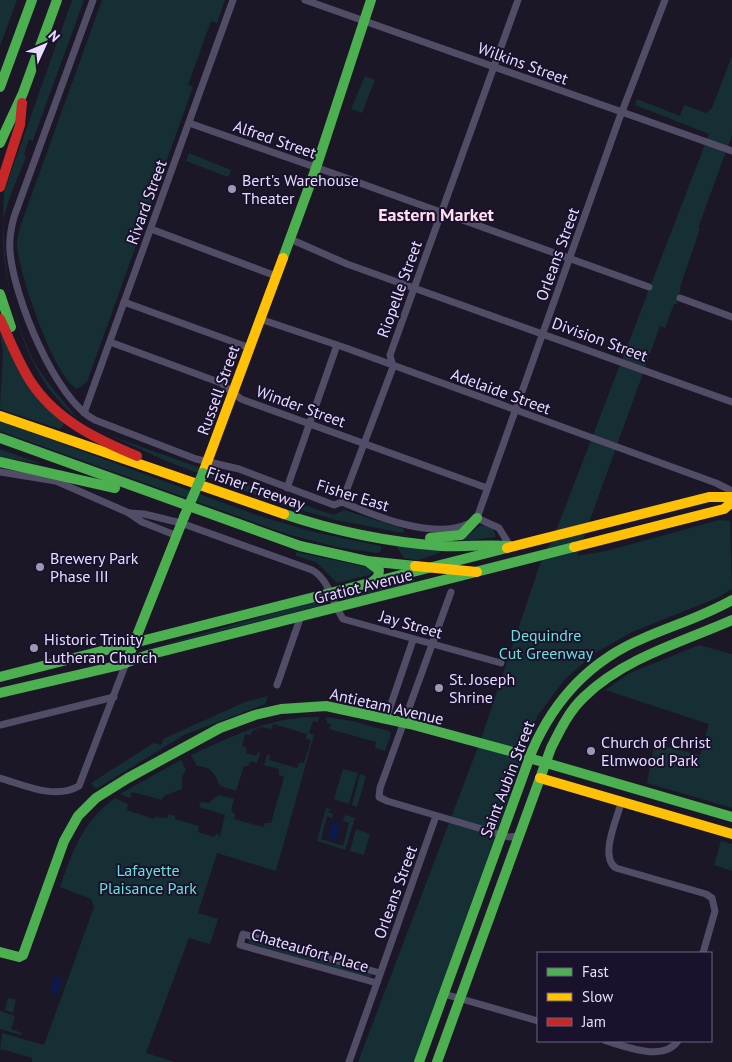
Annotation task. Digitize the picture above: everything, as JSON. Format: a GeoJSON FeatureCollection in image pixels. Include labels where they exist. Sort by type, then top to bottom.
{"type":"FeatureCollection","features":[{"type":"Feature","properties":{"kind":"main road"},"geometry":{"type":"LineString","coordinates":[[0,87],[32,0]]}},
{"type":"Feature","properties":{"kind":"main road"},"geometry":{"type":"LineString","coordinates":[[0,143],[23,93],[57,0]]}},
{"type":"Feature","properties":{"kind":"main road","name":"Russell Street"},"geometry":{"type":"LineString","coordinates":[[126,663],[175,535],[208,462],[316,168],[371,0]]}},
{"type":"Feature","properties":{"kind":"main road"},"geometry":{"type":"LineString","coordinates":[[0,187],[20,125],[23,93]]}},
{"type":"Feature","properties":{"kind":"main road"},"geometry":{"type":"LineString","coordinates":[[0,294],[28,371],[44,395],[65,419]]}},
{"type":"Feature","properties":{"kind":"main road"},"geometry":{"type":"LineString","coordinates":[[0,319],[30,381],[48,405],[86,433],[156,464],[178,477]]}},
{"type":"Feature","properties":{"kind":"main road","name":"Fisher Freeway"},"geometry":{"type":"LineString","coordinates":[[0,416],[288,517],[398,542],[437,546],[510,546]]}},
{"type":"Feature","properties":{"kind":"main road"},"geometry":{"type":"LineString","coordinates":[[0,438],[280,540],[367,561],[430,569],[477,572]]}},
{"type":"Feature","properties":{"kind":"main road"},"geometry":{"type":"LineString","coordinates":[[0,462],[108,486],[147,492]]}},
{"type":"Feature","properties":{"kind":"main road","name":"Gratiot Avenue"},"geometry":{"type":"LineString","coordinates":[[0,676],[134,644],[372,582],[430,569],[510,546],[562,535],[709,497],[732,497]]}},
{"type":"Feature","properties":{"kind":"main road","name":"Gratiot Avenue"},"geometry":{"type":"LineString","coordinates":[[0,693],[126,663],[729,507]]}},
{"type":"Feature","properties":{"kind":"main road"},"geometry":{"type":"LineString","coordinates":[[347,531],[359,530],[411,537],[453,537],[466,532],[477,518]]}},
{"type":"Feature","properties":{"kind":"main road"},"geometry":{"type":"LineString","coordinates":[[367,561],[378,570],[378,577],[372,582]]}},
{"type":"Feature","properties":{"kind":"main road","name":"Saint Aubin Street"},"geometry":{"type":"LineString","coordinates":[[419,1062],[536,740],[561,698],[588,670],[617,650],[710,612],[732,600]]}},
{"type":"Feature","properties":{"kind":"main road","name":"Saint Aubin Street"},"geometry":{"type":"LineString","coordinates":[[437,1062],[551,748],[574,708],[596,685],[625,665],[732,620]]}},
{"type":"Feature","properties":{"kind":"main road"},"geometry":{"type":"LineString","coordinates":[[0,693],[15,681],[31,674],[134,644]]}},
{"type":"Feature","properties":{"kind":"main road"},"geometry":{"type":"LineString","coordinates":[[561,698],[574,708]]}},
{"type":"Feature","properties":{"kind":"main road","name":"Antietam Avenue"},"geometry":{"type":"LineString","coordinates":[[0,952],[19,957],[23,955],[69,832],[92,802],[128,778],[220,728],[270,711],[292,707],[323,706],[402,722],[517,753]]}},
{"type":"Feature","properties":{"kind":"main road"},"geometry":{"type":"LineString","coordinates":[[536,740],[541,746],[551,748]]}},
{"type":"Feature","properties":{"kind":"main road","name":"Antietam Avenue"},"geometry":{"type":"LineString","coordinates":[[529,758],[732,817]]}},
{"type":"Feature","properties":{"kind":"main road"},"geometry":{"type":"LineString","coordinates":[[559,784],[556,778],[557,774],[564,769]]}},
{"type":"Feature","properties":{"kind":"main road"},"geometry":{"type":"LineString","coordinates":[[540,778],[732,834]]}},
{"type":"Feature","properties":{"kind":"main road"},"geometry":{"type":"LineString","coordinates":[[621,803],[626,786]]}},
{"type":"Feature","properties":{"kind":"main road"},"geometry":{"type":"LineString","coordinates":[[518,790],[527,790],[534,795]]}},
{"type":"Feature","properties":{"kind":"main road"},"geometry":{"type":"LineString","coordinates":[[688,822],[693,806]]}},
{"type":"Feature","properties":{"kind":"street"},"geometry":{"type":"LineString","coordinates":[[84,413],[58,378],[34,336],[18,293],[12,265],[10,243],[14,217],[93,0]]}},
{"type":"Feature","properties":{"kind":"street","name":"Rivard Street"},"geometry":{"type":"LineString","coordinates":[[84,413],[233,0]]}},
{"type":"Feature","properties":{"kind":"street","name":"Wilkins Street"},"geometry":{"type":"LineString","coordinates":[[305,0],[730,150]]}},
{"type":"Feature","properties":{"kind":"street","name":"Riopelle Street"},"geometry":{"type":"LineString","coordinates":[[342,502],[392,367],[390,354],[518,0]]}},
{"type":"Feature","properties":{"kind":"street","name":"Orleans Street"},"geometry":{"type":"LineString","coordinates":[[477,518],[622,113],[665,0]]}},
{"type":"Feature","properties":{"kind":"street","name":"Alfred Street"},"geometry":{"type":"LineString","coordinates":[[189,123],[649,287]]}},
{"type":"Feature","properties":{"kind":"street"},"geometry":{"type":"LineString","coordinates":[[151,230],[276,276]]}},
{"type":"Feature","properties":{"kind":"street","name":"Division Street"},"geometry":{"type":"LineString","coordinates":[[290,239],[348,264],[732,402]]}},
{"type":"Feature","properties":{"kind":"street"},"geometry":{"type":"LineString","coordinates":[[680,298],[732,317]]}},
{"type":"Feature","properties":{"kind":"street"},"geometry":{"type":"LineString","coordinates":[[124,302],[250,348]]}},
{"type":"Feature","properties":{"kind":"street","name":"Adelaide Street"},"geometry":{"type":"LineString","coordinates":[[260,319],[337,345],[392,367],[716,483],[732,492]]}},
{"type":"Feature","properties":{"kind":"street","name":"Winder Street"},"geometry":{"type":"LineString","coordinates":[[110,342],[221,383],[241,399],[487,488]]}},
{"type":"Feature","properties":{"kind":"street"},"geometry":{"type":"LineString","coordinates":[[287,488],[337,345]]}},
{"type":"Feature","properties":{"kind":"street","name":"Fisher East"},"geometry":{"type":"LineString","coordinates":[[84,413],[95,420],[208,462],[239,470],[334,505],[342,502],[391,522],[421,527],[459,527],[477,518]]}},
{"type":"Feature","properties":{"kind":"street"},"geometry":{"type":"LineString","coordinates":[[0,472],[56,481],[129,513],[142,522],[175,535]]}},
{"type":"Feature","properties":{"kind":"street","name":"Jay Street"},"geometry":{"type":"LineString","coordinates":[[129,513],[183,520],[312,570],[321,576],[343,620],[500,663]]}},
{"type":"Feature","properties":{"kind":"street"},"geometry":{"type":"LineString","coordinates":[[477,518],[499,528],[510,546]]}},
{"type":"Feature","properties":{"kind":"street"},"geometry":{"type":"LineString","coordinates":[[451,592],[402,722],[380,788],[379,797],[387,802],[502,835],[519,836]]}},
{"type":"Feature","properties":{"kind":"street"},"geometry":{"type":"LineString","coordinates":[[277,685],[302,616]]}},
{"type":"Feature","properties":{"kind":"street"},"geometry":{"type":"LineString","coordinates":[[386,719],[413,640]]}},
{"type":"Feature","properties":{"kind":"street","name":"Russell Street"},"geometry":{"type":"LineString","coordinates":[[0,778],[48,791],[79,786],[126,663]]}},
{"type":"Feature","properties":{"kind":"street"},"geometry":{"type":"LineString","coordinates":[[0,725],[114,696]]}},
{"type":"Feature","properties":{"kind":"street","name":"Antietam Avenue"},"geometry":{"type":"LineString","coordinates":[[517,753],[529,758]]}},
{"type":"Feature","properties":{"kind":"street"},"geometry":{"type":"LineString","coordinates":[[621,803],[607,852],[609,861],[616,868],[706,894],[712,898],[715,911],[703,952]]}},
{"type":"Feature","properties":{"kind":"street","name":"Orleans Street"},"geometry":{"type":"LineString","coordinates":[[349,1062],[436,816]]}},
{"type":"Feature","properties":{"kind":"street","name":"Chateaufort Place"},"geometry":{"type":"LineString","coordinates":[[377,983],[240,945],[243,934],[380,973]]}},
{"type":"Feature","properties":{"kind":"street"},"geometry":{"type":"LineString","coordinates":[[444,994],[537,1021]]}},
{"type":"Feature","properties":{"kind":"street"},"geometry":{"type":"LineString","coordinates":[[610,1042],[658,1054],[670,1050],[677,1042]]}},
{"type":"Feature","properties":{"kind":"green space"},"geometry":{"type":"Polygon","coordinates":[[[0,0],[17,0],[0,46],[0,0]]]}},
{"type":"Feature","properties":{"kind":"green space"},"geometry":{"type":"Polygon","coordinates":[[[72,0],[84,0],[33,141],[29,139],[24,155],[26,157],[3,220],[4,192],[72,0]]]}},
{"type":"Feature","properties":{"kind":"green space"},"geometry":{"type":"Polygon","coordinates":[[[102,0],[225,0],[217,23],[211,21],[188,85],[193,87],[87,382],[77,389],[58,365],[39,323],[19,261],[17,242],[20,227],[102,0]]]}},
{"type":"Feature","properties":{"kind":"green space","name":"Dequindre Cut Greenway"},"geometry":{"type":"Polygon","coordinates":[[[732,56],[732,135],[698,228],[700,229],[681,284],[677,304],[674,304],[665,328],[660,326],[577,556],[606,551],[719,520],[730,521],[732,589],[717,598],[632,632],[595,653],[565,679],[538,715],[523,747],[520,764],[494,840],[415,1060],[413,1062],[358,1062],[481,739],[539,567],[559,523],[709,134],[635,105],[637,99],[680,116],[684,105],[706,113],[712,108],[732,56]]]}},
{"type":"Feature","properties":{"kind":"green space"},"geometry":{"type":"Polygon","coordinates":[[[365,76],[375,80],[362,113],[351,109],[365,76]]]}},
{"type":"Feature","properties":{"kind":"green space"},"geometry":{"type":"Polygon","coordinates":[[[189,153],[231,170],[228,177],[186,161],[189,153]]]}},
{"type":"Feature","properties":{"kind":"green space"},"geometry":{"type":"Polygon","coordinates":[[[3,220],[5,253],[13,305],[7,277],[4,257],[3,220]]]}},
{"type":"Feature","properties":{"kind":"green space"},"geometry":{"type":"Polygon","coordinates":[[[18,322],[38,368],[78,419],[56,398],[39,373],[25,345],[18,322]]]}},
{"type":"Feature","properties":{"kind":"green space"},"geometry":{"type":"Polygon","coordinates":[[[0,333],[64,424],[60,429],[0,409],[3,351],[0,333]]]}},
{"type":"Feature","properties":{"kind":"green space"},"geometry":{"type":"Polygon","coordinates":[[[0,421],[259,516],[314,532],[381,546],[381,551],[377,553],[336,547],[287,534],[0,431],[0,421]]]}},
{"type":"Feature","properties":{"kind":"green space"},"geometry":{"type":"Polygon","coordinates":[[[111,436],[334,515],[344,510],[404,529],[403,533],[336,520],[279,504],[166,461],[111,436]]]}},
{"type":"Feature","properties":{"kind":"green space"},"geometry":{"type":"Polygon","coordinates":[[[0,449],[42,464],[0,457],[0,449]]]}},
{"type":"Feature","properties":{"kind":"green space"},"geometry":{"type":"Polygon","coordinates":[[[484,525],[493,529],[496,537],[462,541],[479,526],[484,525]]]}},
{"type":"Feature","properties":{"kind":"green space"},"geometry":{"type":"Polygon","coordinates":[[[396,546],[440,550],[439,553],[418,560],[404,558],[396,546]]]}},
{"type":"Feature","properties":{"kind":"green space"},"geometry":{"type":"Polygon","coordinates":[[[296,552],[372,568],[373,572],[369,575],[337,583],[316,562],[296,556],[296,552]]]}},
{"type":"Feature","properties":{"kind":"green space"},"geometry":{"type":"Polygon","coordinates":[[[414,577],[415,582],[346,599],[343,596],[414,577]]]}},
{"type":"Feature","properties":{"kind":"green space"},"geometry":{"type":"Polygon","coordinates":[[[316,601],[323,605],[152,648],[316,601]]]}},
{"type":"Feature","properties":{"kind":"green space"},"geometry":{"type":"Polygon","coordinates":[[[699,645],[732,654],[732,808],[647,783],[656,744],[700,755],[709,724],[605,690],[630,673],[699,645]]]}},
{"type":"Feature","properties":{"kind":"green space"},"geometry":{"type":"Polygon","coordinates":[[[268,696],[265,704],[184,735],[96,789],[91,783],[154,743],[161,745],[163,739],[245,702],[268,696]]]}},
{"type":"Feature","properties":{"kind":"green space","name":"Lafayette Plaisance Park"},"geometry":{"type":"Polygon","coordinates":[[[319,717],[318,722],[313,721],[309,733],[314,735],[276,871],[217,853],[198,913],[218,919],[210,944],[189,938],[146,1053],[175,1062],[32,1062],[32,1058],[1,1049],[0,1051],[2,1033],[44,1045],[94,907],[91,899],[60,887],[80,838],[104,807],[115,798],[128,804],[127,810],[154,819],[154,817],[167,818],[169,814],[175,816],[175,819],[199,826],[198,832],[214,837],[218,832],[219,839],[225,815],[199,807],[201,802],[209,803],[218,795],[234,799],[231,811],[235,814],[234,819],[263,827],[265,823],[271,823],[284,777],[279,775],[279,769],[264,765],[267,755],[270,755],[269,760],[297,768],[299,763],[304,763],[311,741],[306,738],[307,734],[273,724],[272,729],[261,727],[252,731],[251,735],[245,734],[242,746],[247,748],[246,753],[256,756],[258,751],[260,753],[257,763],[251,761],[248,766],[244,766],[236,791],[220,786],[212,772],[197,766],[191,755],[253,728],[285,720],[319,717]]]}},
{"type":"Feature","properties":{"kind":"green space"},"geometry":{"type":"Polygon","coordinates":[[[326,717],[352,721],[389,731],[391,734],[385,751],[375,748],[376,742],[329,729],[331,724],[327,723],[326,717]]]}},
{"type":"Feature","properties":{"kind":"green space"},"geometry":{"type":"Polygon","coordinates":[[[181,760],[186,770],[182,777],[182,789],[164,796],[162,800],[132,792],[130,798],[120,794],[181,760]]]}},
{"type":"Feature","properties":{"kind":"green space"},"geometry":{"type":"Polygon","coordinates":[[[343,769],[358,773],[349,804],[334,799],[343,769]]]}},
{"type":"Feature","properties":{"kind":"green space"},"geometry":{"type":"Polygon","coordinates":[[[360,774],[366,776],[357,807],[352,805],[360,774]]]}},
{"type":"Feature","properties":{"kind":"green space"},"geometry":{"type":"Polygon","coordinates":[[[326,808],[334,810],[329,810],[328,812],[333,814],[332,818],[327,816],[321,839],[343,846],[349,823],[343,821],[345,815],[355,818],[345,850],[317,841],[326,808]]]}},
{"type":"Feature","properties":{"kind":"green space"},"geometry":{"type":"Polygon","coordinates":[[[356,829],[370,834],[364,855],[350,851],[356,829]]]}},
{"type":"Feature","properties":{"kind":"green space"},"geometry":{"type":"Polygon","coordinates":[[[721,841],[732,844],[732,871],[714,865],[721,841]]]}},
{"type":"Feature","properties":{"kind":"green space"},"geometry":{"type":"Polygon","coordinates":[[[249,939],[372,974],[370,978],[248,943],[249,939]]]}},
{"type":"Feature","properties":{"kind":"green space"},"geometry":{"type":"Polygon","coordinates":[[[8,998],[16,1000],[13,1013],[5,1010],[8,998]]]}},
{"type":"Feature","properties":{"kind":"green space"},"geometry":{"type":"Polygon","coordinates":[[[0,1011],[15,1016],[11,1029],[22,1033],[21,1035],[0,1029],[0,1011]]]}},
{"type":"Feature","properties":{"kind":"shaded area"},"geometry":{"type":"Polygon","coordinates":[[[332,821],[340,823],[336,841],[328,838],[332,821]]]}},
{"type":"Feature","properties":{"kind":"shaded area"},"geometry":{"type":"Polygon","coordinates":[[[54,976],[62,978],[58,995],[50,992],[54,976]]]}},
{"type":"Feature","properties":{"kind":"traffic: fast"},"geometry":{"type":"LineString","coordinates":[[0,87],[32,0]]}},
{"type":"Feature","properties":{"kind":"traffic: fast"},"geometry":{"type":"LineString","coordinates":[[0,143],[23,93],[57,0]]}},
{"type":"Feature","properties":{"kind":"traffic: fast"},"geometry":{"type":"LineString","coordinates":[[283,258],[316,168],[371,0]]}},
{"type":"Feature","properties":{"kind":"traffic: fast"},"geometry":{"type":"LineString","coordinates":[[0,294],[11,327]]}},
{"type":"Feature","properties":{"kind":"traffic: fast"},"geometry":{"type":"LineString","coordinates":[[0,438],[300,546],[367,561],[415,566]]}},
{"type":"Feature","properties":{"kind":"traffic: fast"},"geometry":{"type":"LineString","coordinates":[[0,462],[115,488]]}},
{"type":"Feature","properties":{"kind":"traffic: fast"},"geometry":{"type":"LineString","coordinates":[[184,517],[203,473]]}},
{"type":"Feature","properties":{"kind":"traffic: fast"},"geometry":{"type":"LineString","coordinates":[[284,514],[342,531],[402,542],[441,546],[510,546]]}},
{"type":"Feature","properties":{"kind":"traffic: fast"},"geometry":{"type":"LineString","coordinates":[[126,663],[184,517]]}},
{"type":"Feature","properties":{"kind":"traffic: fast"},"geometry":{"type":"LineString","coordinates":[[430,538],[461,535],[477,518]]}},
{"type":"Feature","properties":{"kind":"traffic: fast"},"geometry":{"type":"LineString","coordinates":[[0,693],[116,666],[148,655],[574,547]]}},
{"type":"Feature","properties":{"kind":"traffic: fast"},"geometry":{"type":"LineString","coordinates":[[0,677],[507,548]]}},
{"type":"Feature","properties":{"kind":"traffic: fast"},"geometry":{"type":"LineString","coordinates":[[367,561],[379,570],[378,577],[372,582]]}},
{"type":"Feature","properties":{"kind":"traffic: fast"},"geometry":{"type":"LineString","coordinates":[[419,1062],[532,751],[552,714],[577,683],[607,657],[644,638],[700,616],[732,600]]}},
{"type":"Feature","properties":{"kind":"traffic: fast"},"geometry":{"type":"LineString","coordinates":[[437,1062],[551,748],[569,715],[579,702],[600,683],[635,661],[732,620]]}},
{"type":"Feature","properties":{"kind":"traffic: fast"},"geometry":{"type":"LineString","coordinates":[[0,952],[19,957],[23,955],[64,841],[78,816],[96,798],[128,778],[220,728],[255,715],[281,709],[326,706],[410,724],[517,753]]}},
{"type":"Feature","properties":{"kind":"traffic: fast"},"geometry":{"type":"LineString","coordinates":[[529,758],[732,817]]}},
{"type":"Feature","properties":{"kind":"traffic: slow"},"geometry":{"type":"LineString","coordinates":[[203,473],[283,258]]}},
{"type":"Feature","properties":{"kind":"traffic: slow"},"geometry":{"type":"LineString","coordinates":[[0,416],[284,514]]}},
{"type":"Feature","properties":{"kind":"traffic: slow"},"geometry":{"type":"LineString","coordinates":[[507,548],[709,497],[732,497]]}},
{"type":"Feature","properties":{"kind":"traffic: slow"},"geometry":{"type":"LineString","coordinates":[[574,547],[724,509],[732,502]]}},
{"type":"Feature","properties":{"kind":"traffic: slow"},"geometry":{"type":"LineString","coordinates":[[415,566],[477,572]]}},
{"type":"Feature","properties":{"kind":"traffic: slow"},"geometry":{"type":"LineString","coordinates":[[540,778],[732,834]]}},
{"type":"Feature","properties":{"kind":"traffic: jam"},"geometry":{"type":"LineString","coordinates":[[0,187],[20,125],[22,103]]}},
{"type":"Feature","properties":{"kind":"traffic: jam"},"geometry":{"type":"LineString","coordinates":[[0,319],[26,374],[52,407],[78,427],[107,443],[137,456]]}},
{"type":"Feature","properties":{"kind":"place","name":"Bert's Warehouse Theater"},"geometry":{"type":"Point","coordinates":[232,189]}},
{"type":"Feature","properties":{"kind":"place","name":"Brewery Park Phase III"},"geometry":{"type":"Point","coordinates":[40,567]}},
{"type":"Feature","properties":{"kind":"place","name":"Historic Trinity Lutheran Church"},"geometry":{"type":"Point","coordinates":[34,648]}},
{"type":"Feature","properties":{"kind":"place","name":"St. Joseph Shrine"},"geometry":{"type":"Point","coordinates":[439,688]}},
{"type":"Feature","properties":{"kind":"place","name":"Church of Christ Elmwood Park"},"geometry":{"type":"Point","coordinates":[591,751]}},
{"type":"Feature","properties":{"kind":"district","name":"Eastern Market"},"geometry":{"type":"Point","coordinates":[436,214]}}]}
